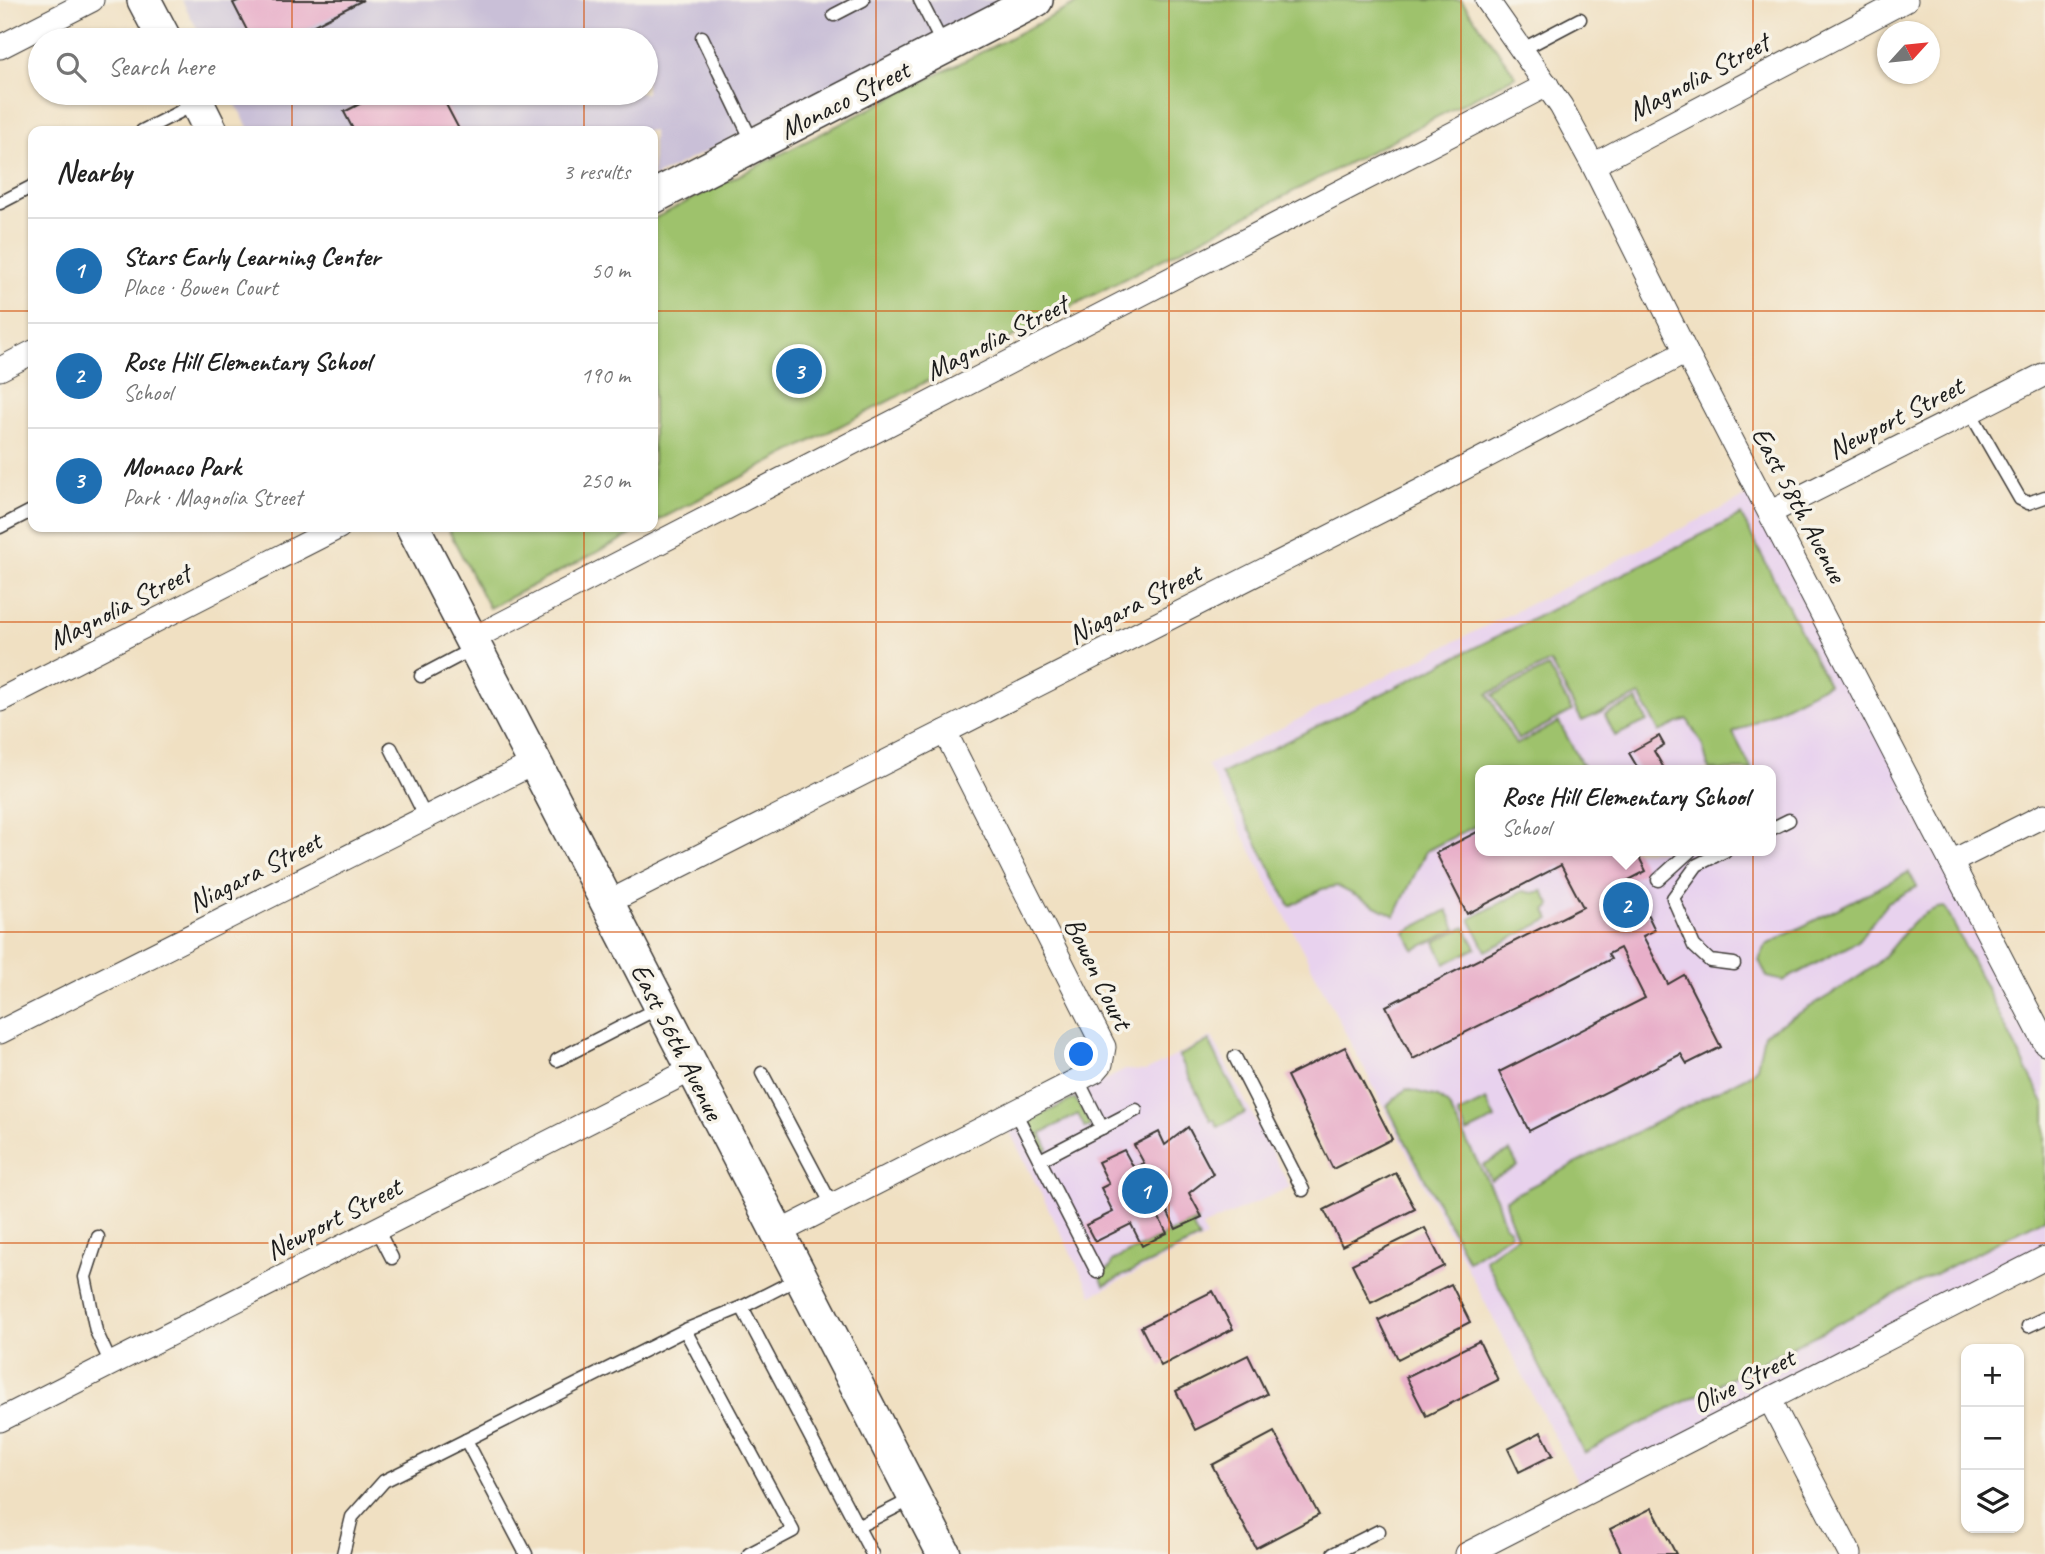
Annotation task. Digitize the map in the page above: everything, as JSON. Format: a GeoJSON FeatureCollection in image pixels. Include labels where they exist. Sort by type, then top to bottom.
{"type":"FeatureCollection","features":[{"type":"Feature","properties":{"kind":"main road"},"geometry":{"type":"LineString","coordinates":[[144,0],[159,28]]}},
{"type":"Feature","properties":{"kind":"main road","name":"Monaco Street"},"geometry":{"type":"LineString","coordinates":[[658,194],[1036,0]]}},
{"type":"Feature","properties":{"kind":"main road","name":"East 56th Avenue"},"geometry":{"type":"LineString","coordinates":[[416,532],[943,1553]]}},
{"type":"Feature","properties":{"kind":"street"},"geometry":{"type":"LineString","coordinates":[[37,28],[92,0]]}},
{"type":"Feature","properties":{"kind":"street","name":"East 58th Avenue"},"geometry":{"type":"LineString","coordinates":[[1488,0],[1548,85],[1593,165],[1686,352],[2045,1043]]}},
{"type":"Feature","properties":{"kind":"street","name":"Magnolia Street"},"geometry":{"type":"LineString","coordinates":[[1593,165],[1906,0]]}},
{"type":"Feature","properties":{"kind":"street"},"geometry":{"type":"LineString","coordinates":[[0,47],[28,33]]}},
{"type":"Feature","properties":{"kind":"street","name":"Magnolia Street"},"geometry":{"type":"LineString","coordinates":[[472,644],[1548,85]]}},
{"type":"Feature","properties":{"kind":"street","name":"Niagara Street"},"geometry":{"type":"LineString","coordinates":[[607,904],[1408,498],[1686,352]]}},
{"type":"Feature","properties":{"kind":"street"},"geometry":{"type":"LineString","coordinates":[[0,369],[28,355]]}},
{"type":"Feature","properties":{"kind":"street","name":"Newport Street"},"geometry":{"type":"LineString","coordinates":[[1771,512],[2045,374]]}},
{"type":"Feature","properties":{"kind":"street","name":"Magnolia Street"},"geometry":{"type":"LineString","coordinates":[[0,700],[329,532]]}},
{"type":"Feature","properties":{"kind":"street","name":"Bowen Court"},"geometry":{"type":"LineString","coordinates":[[778,1233],[1078,1080],[1100,1066],[1104,1047],[945,732]]}},
{"type":"Feature","properties":{"kind":"street","name":"Niagara Street"},"geometry":{"type":"LineString","coordinates":[[0,1032],[534,763]]}},
{"type":"Feature","properties":{"kind":"street"},"geometry":{"type":"LineString","coordinates":[[1951,862],[2045,814]]}},
{"type":"Feature","properties":{"kind":"street","name":"Newport Street"},"geometry":{"type":"LineString","coordinates":[[0,1420],[693,1069]]}},
{"type":"Feature","properties":{"kind":"street","name":"Olive Street"},"geometry":{"type":"LineString","coordinates":[[1467,1554],[2045,1258]]}},
{"type":"Feature","properties":{"kind":"street"},"geometry":{"type":"LineString","coordinates":[[1770,1400],[1850,1554]]}},
{"type":"Feature","properties":{"kind":"lane"},"geometry":{"type":"LineString","coordinates":[[834,15],[863,0]]}},
{"type":"Feature","properties":{"kind":"lane"},"geometry":{"type":"LineString","coordinates":[[920,0],[944,47]]}},
{"type":"Feature","properties":{"kind":"lane"},"geometry":{"type":"LineString","coordinates":[[1523,49],[1580,19]]}},
{"type":"Feature","properties":{"kind":"lane"},"geometry":{"type":"LineString","coordinates":[[702,37],[754,145]]}},
{"type":"Feature","properties":{"kind":"lane"},"geometry":{"type":"LineString","coordinates":[[155,126],[200,109]]}},
{"type":"Feature","properties":{"kind":"lane"},"geometry":{"type":"LineString","coordinates":[[0,203],[28,189]]}},
{"type":"Feature","properties":{"kind":"lane"},"geometry":{"type":"LineString","coordinates":[[1970,412],[2020,499],[2028,503],[2045,497]]}},
{"type":"Feature","properties":{"kind":"lane"},"geometry":{"type":"LineString","coordinates":[[0,527],[28,513]]}},
{"type":"Feature","properties":{"kind":"lane"},"geometry":{"type":"LineString","coordinates":[[421,676],[472,644]]}},
{"type":"Feature","properties":{"kind":"lane"},"geometry":{"type":"LineString","coordinates":[[391,748],[426,818]]}},
{"type":"Feature","properties":{"kind":"lane"},"geometry":{"type":"LineString","coordinates":[[1776,825],[1789,820]]}},
{"type":"Feature","properties":{"kind":"lane"},"geometry":{"type":"LineString","coordinates":[[1658,880],[1684,856]]}},
{"type":"Feature","properties":{"kind":"lane"},"geometry":{"type":"LineString","coordinates":[[1715,856],[1696,865],[1673,898],[1694,946],[1710,961],[1734,964]]}},
{"type":"Feature","properties":{"kind":"lane"},"geometry":{"type":"LineString","coordinates":[[557,1060],[660,1006]]}},
{"type":"Feature","properties":{"kind":"lane"},"geometry":{"type":"LineString","coordinates":[[1234,1057],[1303,1190]]}},
{"type":"Feature","properties":{"kind":"lane"},"geometry":{"type":"LineString","coordinates":[[762,1073],[832,1205]]}},
{"type":"Feature","properties":{"kind":"lane"},"geometry":{"type":"LineString","coordinates":[[1078,1080],[1102,1128]]}},
{"type":"Feature","properties":{"kind":"lane"},"geometry":{"type":"LineString","coordinates":[[1040,1160],[1136,1110]]}},
{"type":"Feature","properties":{"kind":"lane"},"geometry":{"type":"LineString","coordinates":[[1015,1112],[1097,1272]]}},
{"type":"Feature","properties":{"kind":"lane"},"geometry":{"type":"LineString","coordinates":[[377,1229],[392,1258]]}},
{"type":"Feature","properties":{"kind":"lane"},"geometry":{"type":"LineString","coordinates":[[98,1237],[85,1277],[96,1331],[111,1364]]}},
{"type":"Feature","properties":{"kind":"lane"},"geometry":{"type":"LineString","coordinates":[[343,1554],[352,1517],[384,1481],[685,1330],[741,1307],[801,1276]]}},
{"type":"Feature","properties":{"kind":"lane"},"geometry":{"type":"LineString","coordinates":[[741,1307],[872,1554]]}},
{"type":"Feature","properties":{"kind":"lane"},"geometry":{"type":"LineString","coordinates":[[2028,1326],[2045,1318]]}},
{"type":"Feature","properties":{"kind":"lane"},"geometry":{"type":"LineString","coordinates":[[685,1330],[793,1531],[749,1554]]}},
{"type":"Feature","properties":{"kind":"lane"},"geometry":{"type":"LineString","coordinates":[[466,1440],[526,1554]]}},
{"type":"Feature","properties":{"kind":"lane"},"geometry":{"type":"LineString","coordinates":[[857,1527],[915,1497]]}},
{"type":"Feature","properties":{"kind":"lane"},"geometry":{"type":"LineString","coordinates":[[1333,1554],[1378,1531]]}},
{"type":"Feature","properties":{"kind":"shaded area"},"geometry":{"type":"Polygon","coordinates":[[[182,0],[1004,0],[658,175],[658,126],[247,126],[236,105],[658,105],[658,28],[197,28],[182,0]]]}},
{"type":"Feature","properties":{"kind":"shaded area"},"geometry":{"type":"Polygon","coordinates":[[[1755,492],[2045,1045],[2045,1256],[1584,1494],[1207,765],[1755,492]]]}},
{"type":"Feature","properties":{"kind":"shaded area"},"geometry":{"type":"Polygon","coordinates":[[[1212,1037],[1290,1187],[1202,1227],[1206,1238],[1092,1295],[1008,1128],[1125,1070],[1146,1071],[1212,1037]]]}},
{"type":"Feature","properties":{"kind":"green space"},"geometry":{"type":"Polygon","coordinates":[[[1084,0],[1461,0],[1516,76],[658,520],[658,216],[1084,0]]]}},
{"type":"Feature","properties":{"kind":"green space"},"geometry":{"type":"Polygon","coordinates":[[[1741,515],[1828,684],[1733,733],[1749,765],[1708,765],[1702,744],[1687,719],[1659,732],[1640,695],[1582,721],[1550,662],[1488,694],[1516,745],[1559,722],[1582,765],[1475,765],[1475,826],[1426,851],[1395,916],[1337,886],[1322,889],[1290,906],[1221,774],[1741,515]]]}},
{"type":"Feature","properties":{"kind":"green space"},"geometry":{"type":"Polygon","coordinates":[[[450,532],[636,532],[489,608],[450,532]]]}},
{"type":"Feature","properties":{"kind":"green space"},"geometry":{"type":"Polygon","coordinates":[[[1548,667],[1572,711],[1518,740],[1493,695],[1548,667]]]}},
{"type":"Feature","properties":{"kind":"green space"},"geometry":{"type":"Polygon","coordinates":[[[1637,700],[1647,721],[1615,736],[1605,715],[1637,700]]]}},
{"type":"Feature","properties":{"kind":"green space"},"geometry":{"type":"Polygon","coordinates":[[[1909,872],[1917,887],[1888,902],[1857,942],[1783,981],[1767,977],[1759,960],[1766,945],[1909,872]]]}},
{"type":"Feature","properties":{"kind":"green space"},"geometry":{"type":"Polygon","coordinates":[[[1523,891],[1543,891],[1551,906],[1546,911],[1550,919],[1486,951],[1470,919],[1523,891]]]}},
{"type":"Feature","properties":{"kind":"green space"},"geometry":{"type":"Polygon","coordinates":[[[1945,907],[2045,1105],[2045,1218],[1584,1453],[1485,1259],[1517,1236],[1506,1199],[1749,1075],[1757,1067],[1764,1034],[1871,968],[1913,922],[1933,909],[1945,907]]]}},
{"type":"Feature","properties":{"kind":"green space"},"geometry":{"type":"Polygon","coordinates":[[[1447,910],[1456,929],[1414,950],[1405,932],[1447,910]]]}},
{"type":"Feature","properties":{"kind":"green space"},"geometry":{"type":"Polygon","coordinates":[[[1465,927],[1476,948],[1445,964],[1435,942],[1465,927]]]}},
{"type":"Feature","properties":{"kind":"green space"},"geometry":{"type":"Polygon","coordinates":[[[1209,1041],[1245,1113],[1218,1127],[1214,1119],[1211,1121],[1179,1056],[1209,1041]]]}},
{"type":"Feature","properties":{"kind":"green space"},"geometry":{"type":"Polygon","coordinates":[[[1406,1089],[1438,1097],[1448,1105],[1496,1198],[1504,1224],[1510,1229],[1510,1234],[1468,1261],[1387,1106],[1406,1089]]]}},
{"type":"Feature","properties":{"kind":"green space"},"geometry":{"type":"Polygon","coordinates":[[[1075,1098],[1091,1126],[1085,1128],[1078,1114],[1041,1133],[1048,1148],[1043,1150],[1029,1121],[1075,1098]]]}},
{"type":"Feature","properties":{"kind":"green space"},"geometry":{"type":"Polygon","coordinates":[[[1486,1100],[1495,1119],[1467,1133],[1458,1114],[1486,1100]]]}},
{"type":"Feature","properties":{"kind":"green space"},"geometry":{"type":"Polygon","coordinates":[[[1510,1151],[1518,1166],[1491,1180],[1483,1165],[1510,1151]]]}},
{"type":"Feature","properties":{"kind":"green space"},"geometry":{"type":"Polygon","coordinates":[[[1197,1219],[1192,1225],[1199,1239],[1104,1285],[1099,1274],[1110,1268],[1112,1261],[1197,1219]]]}},
{"type":"Feature","properties":{"kind":"building"},"geometry":{"type":"Polygon","coordinates":[[[240,0],[363,0],[308,28],[246,28],[233,3],[240,0]]]}},
{"type":"Feature","properties":{"kind":"building"},"geometry":{"type":"Polygon","coordinates":[[[358,105],[446,105],[457,126],[351,126],[344,112],[358,105]]]}},
{"type":"Feature","properties":{"kind":"building"},"geometry":{"type":"Polygon","coordinates":[[[1659,736],[1664,745],[1654,751],[1662,765],[1636,765],[1629,753],[1659,736]]]}},
{"type":"Feature","properties":{"kind":"building"},"geometry":{"type":"Polygon","coordinates":[[[1475,833],[1475,856],[1638,856],[1646,871],[1625,882],[1638,907],[1643,905],[1655,930],[1643,936],[1668,984],[1684,975],[1721,1047],[1687,1064],[1681,1054],[1529,1131],[1499,1072],[1645,998],[1620,948],[1608,954],[1611,959],[1413,1059],[1386,1006],[1583,907],[1561,865],[1467,914],[1436,853],[1475,833]]]}},
{"type":"Feature","properties":{"kind":"building"},"geometry":{"type":"Polygon","coordinates":[[[1345,1047],[1392,1139],[1333,1169],[1287,1076],[1345,1047]]]}},
{"type":"Feature","properties":{"kind":"building"},"geometry":{"type":"Polygon","coordinates":[[[1188,1127],[1213,1174],[1189,1193],[1202,1217],[1176,1229],[1166,1209],[1157,1214],[1167,1233],[1142,1246],[1131,1224],[1095,1242],[1086,1225],[1113,1212],[1101,1188],[1109,1184],[1098,1162],[1124,1150],[1134,1168],[1144,1163],[1134,1145],[1159,1132],[1165,1145],[1188,1127]]]}},
{"type":"Feature","properties":{"kind":"building"},"geometry":{"type":"Polygon","coordinates":[[[1396,1173],[1415,1209],[1342,1246],[1324,1210],[1396,1173]]]}},
{"type":"Feature","properties":{"kind":"building"},"geometry":{"type":"Polygon","coordinates":[[[1425,1228],[1444,1266],[1371,1303],[1352,1264],[1425,1228]]]}},
{"type":"Feature","properties":{"kind":"building"},"geometry":{"type":"Polygon","coordinates":[[[1451,1284],[1470,1322],[1398,1359],[1379,1320],[1451,1284]]]}},
{"type":"Feature","properties":{"kind":"building"},"geometry":{"type":"Polygon","coordinates":[[[1213,1291],[1233,1329],[1161,1366],[1141,1327],[1213,1291]]]}},
{"type":"Feature","properties":{"kind":"building"},"geometry":{"type":"Polygon","coordinates":[[[1479,1341],[1498,1380],[1426,1416],[1406,1377],[1479,1341]]]}},
{"type":"Feature","properties":{"kind":"building"},"geometry":{"type":"Polygon","coordinates":[[[1248,1355],[1267,1394],[1195,1430],[1176,1391],[1248,1355]]]}},
{"type":"Feature","properties":{"kind":"building"},"geometry":{"type":"Polygon","coordinates":[[[1274,1432],[1319,1515],[1256,1548],[1212,1465],[1274,1432]]]}},
{"type":"Feature","properties":{"kind":"building"},"geometry":{"type":"Polygon","coordinates":[[[1541,1432],[1553,1455],[1519,1472],[1508,1449],[1541,1432]]]}},
{"type":"Feature","properties":{"kind":"building"},"geometry":{"type":"Polygon","coordinates":[[[1652,1508],[1676,1554],[1622,1554],[1610,1529],[1652,1508]]]}},
{"type":"Feature","properties":{"kind":"place","name":"Monaco Park"},"geometry":{"type":"Point","coordinates":[799,371]}},
{"type":"Feature","properties":{"kind":"place","name":"Rose Hill Elementary School"},"geometry":{"type":"Point","coordinates":[1626,905]}},
{"type":"Feature","properties":{"kind":"place","name":"Stars Early Learning Center"},"geometry":{"type":"Point","coordinates":[1145,1191]}}]}
